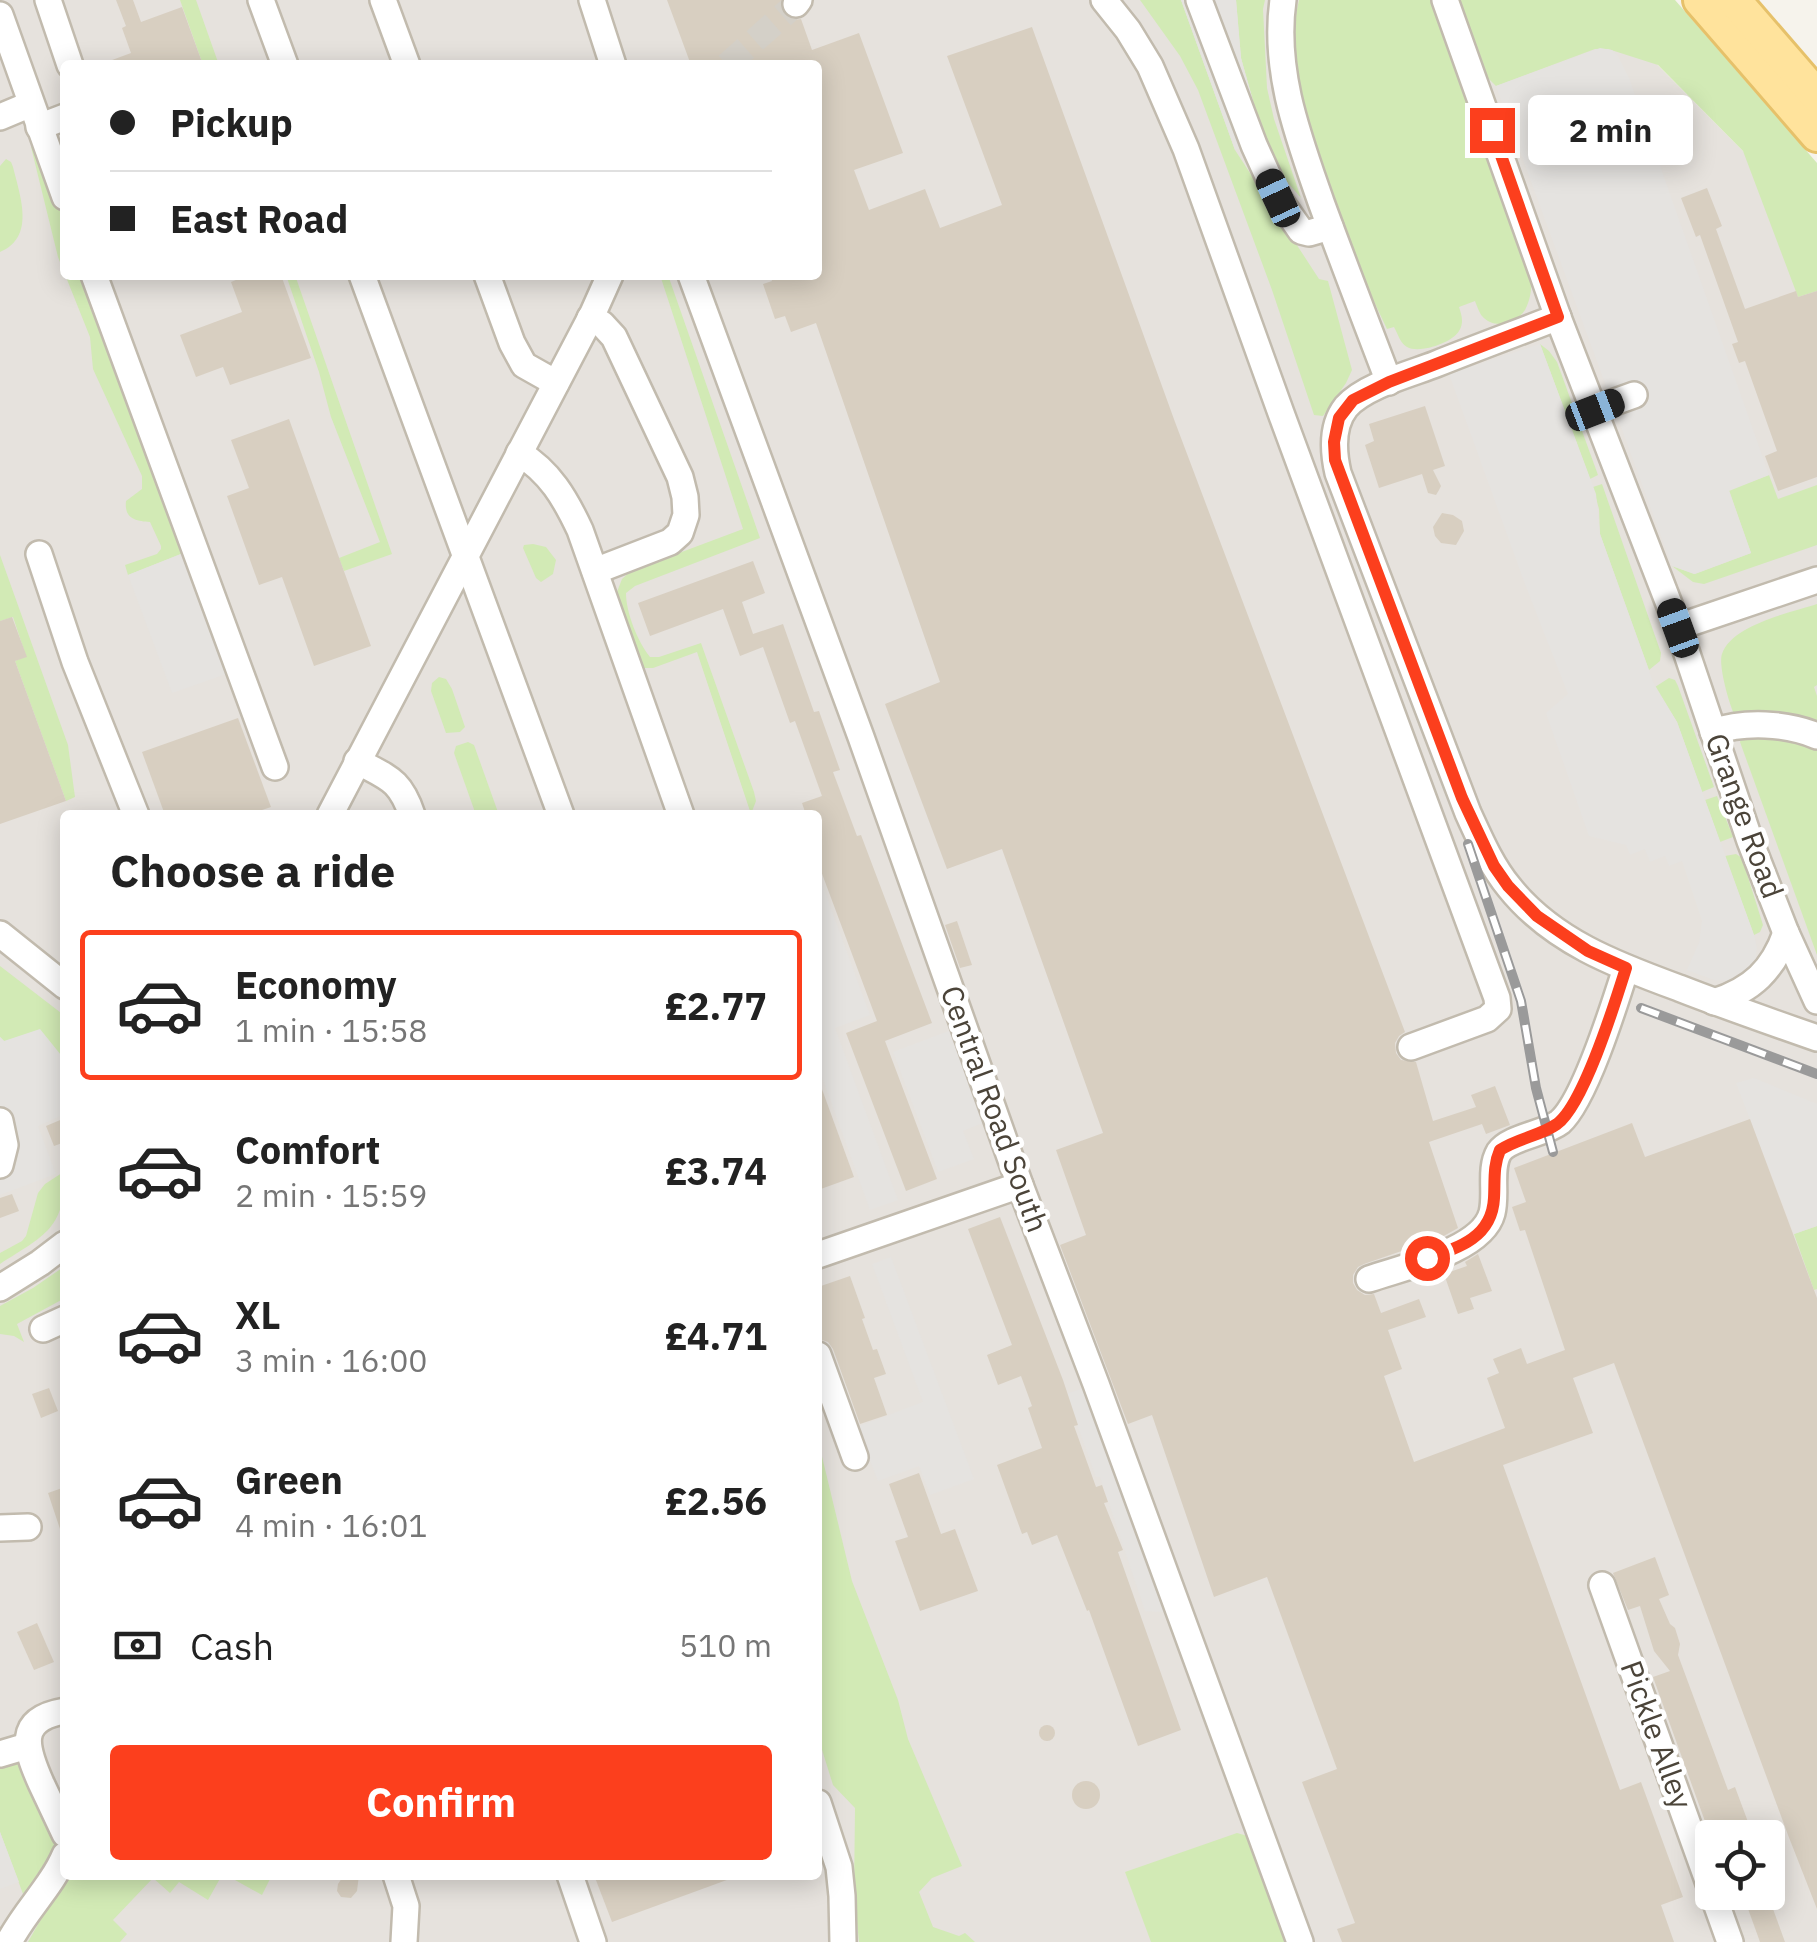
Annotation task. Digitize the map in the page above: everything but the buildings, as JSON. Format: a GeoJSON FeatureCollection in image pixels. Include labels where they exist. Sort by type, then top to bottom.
{"type":"FeatureCollection","features":[{"type":"Feature","properties":{"kind":"main road"},"geometry":{"type":"LineString","coordinates":[[1700,0],[1817,135]]}},
{"type":"Feature","properties":{"kind":"main road"},"geometry":{"type":"LineString","coordinates":[[1734,0],[1817,96]]}},
{"type":"Feature","properties":{"kind":"lane"},"geometry":{"type":"LineString","coordinates":[[48,0],[68,60]]}},
{"type":"Feature","properties":{"kind":"lane"},"geometry":{"type":"LineString","coordinates":[[261,0],[283,60]]}},
{"type":"Feature","properties":{"kind":"lane"},"geometry":{"type":"LineString","coordinates":[[383,0],[405,60]]}},
{"type":"Feature","properties":{"kind":"lane"},"geometry":{"type":"LineString","coordinates":[[592,0],[612,60]]}},
{"type":"Feature","properties":{"kind":"lane"},"geometry":{"type":"LineString","coordinates":[[1104,0],[1141,48],[1181,136],[1497,998],[1498,1010],[1487,1019],[1411,1047]]}},
{"type":"Feature","properties":{"kind":"lane"},"geometry":{"type":"LineString","coordinates":[[1199,0],[1278,198],[1301,230],[1314,232],[1330,227]]}},
{"type":"Feature","properties":{"kind":"lane"},"geometry":{"type":"LineString","coordinates":[[1283,0],[1280,37],[1284,79],[1304,154],[1389,382]]}},
{"type":"Feature","properties":{"kind":"lane","name":"Grange Road"},"geometry":{"type":"LineString","coordinates":[[1445,0],[1558,317],[1678,628],[1746,831],[1817,1001]]}},
{"type":"Feature","properties":{"kind":"lane"},"geometry":{"type":"LineString","coordinates":[[0,15],[60,182]]}},
{"type":"Feature","properties":{"kind":"lane"},"geometry":{"type":"LineString","coordinates":[[0,117],[60,118]]}},
{"type":"Feature","properties":{"kind":"lane"},"geometry":{"type":"LineString","coordinates":[[96,280],[274,766]]}},
{"type":"Feature","properties":{"kind":"lane"},"geometry":{"type":"LineString","coordinates":[[364,280],[559,810]]}},
{"type":"Feature","properties":{"kind":"lane"},"geometry":{"type":"LineString","coordinates":[[489,280],[524,365],[556,383]]}},
{"type":"Feature","properties":{"kind":"lane"},"geometry":{"type":"LineString","coordinates":[[333,810],[608,280]]}},
{"type":"Feature","properties":{"kind":"lane","name":"Central Road South"},"geometry":{"type":"LineString","coordinates":[[693,280],[1020,1185],[1300,1942]]}},
{"type":"Feature","properties":{"kind":"lane"},"geometry":{"type":"LineString","coordinates":[[1558,317],[1389,382],[1353,400],[1339,418],[1335,460],[1468,813],[1494,866],[1522,902],[1588,951],[1817,1038]]}},
{"type":"Feature","properties":{"kind":"lane"},"geometry":{"type":"LineString","coordinates":[[590,318],[614,336],[680,477],[686,508],[684,527],[676,538],[595,571]]}},
{"type":"Feature","properties":{"kind":"lane"},"geometry":{"type":"LineString","coordinates":[[1595,410],[1634,395]]}},
{"type":"Feature","properties":{"kind":"lane"},"geometry":{"type":"LineString","coordinates":[[519,453],[541,468],[566,500],[679,810]]}},
{"type":"Feature","properties":{"kind":"lane"},"geometry":{"type":"LineString","coordinates":[[39,554],[75,662],[134,810]]}},
{"type":"Feature","properties":{"kind":"lane"},"geometry":{"type":"LineString","coordinates":[[1678,628],[1817,580]]}},
{"type":"Feature","properties":{"kind":"lane"},"geometry":{"type":"LineString","coordinates":[[1714,732],[1745,725],[1797,729],[1817,736]]}},
{"type":"Feature","properties":{"kind":"lane"},"geometry":{"type":"LineString","coordinates":[[357,762],[393,781],[410,810]]}},
{"type":"Feature","properties":{"kind":"lane"},"geometry":{"type":"LineString","coordinates":[[1714,1002],[1759,980],[1774,960],[1786,933]]}},
{"type":"Feature","properties":{"kind":"lane"},"geometry":{"type":"LineString","coordinates":[[0,934],[60,982]]}},
{"type":"Feature","properties":{"kind":"lane"},"geometry":{"type":"LineString","coordinates":[[1368,1278],[1464,1245],[1483,1230],[1494,1206],[1498,1155],[1504,1147],[1555,1126],[1574,1105],[1626,968]]}},
{"type":"Feature","properties":{"kind":"lane"},"geometry":{"type":"LineString","coordinates":[[1782,1026],[1817,1010]]}},
{"type":"Feature","properties":{"kind":"lane"},"geometry":{"type":"LineString","coordinates":[[0,1120],[5,1145],[0,1164]]}},
{"type":"Feature","properties":{"kind":"lane"},"geometry":{"type":"LineString","coordinates":[[822,1254],[1020,1185]]}},
{"type":"Feature","properties":{"kind":"lane"},"geometry":{"type":"LineString","coordinates":[[0,1288],[60,1248]]}},
{"type":"Feature","properties":{"kind":"lane"},"geometry":{"type":"LineString","coordinates":[[822,1365],[856,1457]]}},
{"type":"Feature","properties":{"kind":"lane"},"geometry":{"type":"LineString","coordinates":[[0,1528],[28,1527]]}},
{"type":"Feature","properties":{"kind":"lane","name":"Pickle Alley"},"geometry":{"type":"LineString","coordinates":[[1602,1584],[1730,1942]]}},
{"type":"Feature","properties":{"kind":"lane"},"geometry":{"type":"LineString","coordinates":[[60,1712],[37,1723],[27,1746],[60,1823]]}},
{"type":"Feature","properties":{"kind":"lane"},"geometry":{"type":"LineString","coordinates":[[0,1754],[27,1746]]}},
{"type":"Feature","properties":{"kind":"lane"},"geometry":{"type":"LineString","coordinates":[[822,1815],[839,1868],[843,1942]]}},
{"type":"Feature","properties":{"kind":"lane"},"geometry":{"type":"LineString","coordinates":[[10,1942],[60,1864]]}},
{"type":"Feature","properties":{"kind":"lane"},"geometry":{"type":"LineString","coordinates":[[398,1880],[406,1906],[404,1942]]}},
{"type":"Feature","properties":{"kind":"lane"},"geometry":{"type":"LineString","coordinates":[[572,1880],[593,1942]]}},
{"type":"Feature","properties":{"kind":"shaded area"},"geometry":{"type":"Polygon","coordinates":[[[0,0],[1593,0],[1743,151],[1817,240],[1817,1942],[0,1942],[0,0]]]}},
{"type":"Feature","properties":{"kind":"shaded area"},"geometry":{"type":"Polygon","coordinates":[[[1181,0],[1236,0],[1241,58],[1264,140],[1235,150],[1181,0]]]}},
{"type":"Feature","properties":{"kind":"shaded area"},"geometry":{"type":"Polygon","coordinates":[[[1600,48],[1612,50],[1618,56],[1629,78],[1769,475],[1729,491],[1751,553],[1694,574],[1672,566],[1496,86],[1600,48]]]}},
{"type":"Feature","properties":{"kind":"shaded area"},"geometry":{"type":"Polygon","coordinates":[[[1540,344],[1596,494],[1600,534],[1653,682],[1677,722],[1754,935],[1755,964],[1730,981],[1687,970],[1699,943],[1702,921],[1682,861],[1669,866],[1665,856],[1650,862],[1645,849],[1630,855],[1626,845],[1589,836],[1546,713],[1568,694],[1449,374],[1540,344]]]}},
{"type":"Feature","properties":{"kind":"shaded area"},"geometry":{"type":"Polygon","coordinates":[[[186,552],[229,673],[172,693],[128,575],[186,552]]]}},
{"type":"Feature","properties":{"kind":"shaded area"},"geometry":{"type":"Polygon","coordinates":[[[822,884],[870,1015],[835,1028],[898,1200],[870,1210],[822,1077],[822,884]]]}},
{"type":"Feature","properties":{"kind":"shaded area"},"geometry":{"type":"Polygon","coordinates":[[[40,1029],[60,1054],[60,1116],[38,1126],[56,1174],[0,1195],[0,1037],[4,1041],[40,1029]]]}},
{"type":"Feature","properties":{"kind":"shaded area"},"geometry":{"type":"Polygon","coordinates":[[[949,1031],[983,1123],[963,1131],[974,1159],[938,1172],[893,1052],[949,1031]]]}},
{"type":"Feature","properties":{"kind":"shaded area"},"geometry":{"type":"Polygon","coordinates":[[[1754,1078],[1817,1104],[1817,1226],[1794,1234],[1736,1083],[1754,1078]]]}},
{"type":"Feature","properties":{"kind":"shaded area"},"geometry":{"type":"Polygon","coordinates":[[[891,1257],[974,1479],[930,1495],[919,1466],[878,1481],[857,1427],[923,1402],[872,1264],[891,1257]]]}},
{"type":"Feature","properties":{"kind":"shaded area"},"geometry":{"type":"Polygon","coordinates":[[[1096,1384],[1179,1613],[1145,1611],[1100,1477],[1096,1477],[1066,1394],[1096,1384]]]}},
{"type":"Feature","properties":{"kind":"shaded area"},"geometry":{"type":"Polygon","coordinates":[[[0,1832],[19,1882],[0,1889],[0,1832]]]}},
{"type":"Feature","properties":{"kind":"green space"},"geometry":{"type":"Polygon","coordinates":[[[180,0],[196,0],[217,60],[201,60],[180,0]]]}},
{"type":"Feature","properties":{"kind":"green space"},"geometry":{"type":"Polygon","coordinates":[[[1140,0],[1181,0],[1235,150],[1319,279],[1328,281],[1352,370],[1323,416],[1314,415],[1198,90],[1180,56],[1140,0]]]}},
{"type":"Feature","properties":{"kind":"green space"},"geometry":{"type":"Polygon","coordinates":[[[1236,0],[1265,0],[1267,88],[1301,198],[1276,169],[1264,140],[1241,58],[1236,0]]]}},
{"type":"Feature","properties":{"kind":"green space"},"geometry":{"type":"Polygon","coordinates":[[[1299,0],[1434,0],[1531,269],[1529,300],[1516,319],[1505,324],[1493,323],[1482,316],[1475,301],[1459,307],[1462,322],[1455,335],[1443,343],[1419,349],[1405,345],[1394,327],[1387,329],[1350,245],[1301,103],[1294,61],[1299,0]]]}},
{"type":"Feature","properties":{"kind":"green space"},"geometry":{"type":"Polygon","coordinates":[[[1457,0],[1675,0],[1817,163],[1817,291],[1798,297],[1743,151],[1658,65],[1608,49],[1595,49],[1496,86],[1487,77],[1457,0]]]}},
{"type":"Feature","properties":{"kind":"green space"},"geometry":{"type":"Polygon","coordinates":[[[35,145],[40,150],[60,203],[60,262],[58,257],[31,147],[35,145]]]}},
{"type":"Feature","properties":{"kind":"green space"},"geometry":{"type":"Polygon","coordinates":[[[6,159],[13,167],[23,215],[18,236],[0,252],[0,166],[6,159]]]}},
{"type":"Feature","properties":{"kind":"green space"},"geometry":{"type":"Polygon","coordinates":[[[67,280],[88,280],[186,552],[128,575],[125,565],[157,554],[161,546],[150,522],[136,520],[127,512],[126,501],[142,489],[142,476],[93,369],[90,337],[67,280]]]}},
{"type":"Feature","properties":{"kind":"green space"},"geometry":{"type":"Polygon","coordinates":[[[288,280],[297,280],[392,554],[344,571],[339,558],[380,542],[331,417],[288,280]]]}},
{"type":"Feature","properties":{"kind":"green space"},"geometry":{"type":"Polygon","coordinates":[[[662,280],[670,280],[760,538],[635,586],[626,593],[627,601],[634,627],[650,657],[701,643],[754,792],[753,810],[697,652],[644,668],[615,597],[622,579],[631,571],[743,529],[662,280]]]}},
{"type":"Feature","properties":{"kind":"green space"},"geometry":{"type":"Polygon","coordinates":[[[1540,344],[1557,362],[1598,475],[1590,479],[1540,344]]]}},
{"type":"Feature","properties":{"kind":"green space"},"geometry":{"type":"Polygon","coordinates":[[[1769,475],[1778,499],[1817,485],[1817,545],[1704,584],[1693,582],[1672,566],[1695,574],[1751,553],[1729,490],[1769,475]]]}},
{"type":"Feature","properties":{"kind":"green space"},"geometry":{"type":"Polygon","coordinates":[[[1602,484],[1661,653],[1660,661],[1649,670],[1600,534],[1593,487],[1602,484]]]}},
{"type":"Feature","properties":{"kind":"green space"},"geometry":{"type":"Polygon","coordinates":[[[533,544],[546,547],[556,560],[553,574],[541,582],[523,548],[533,544]]]}},
{"type":"Feature","properties":{"kind":"green space"},"geometry":{"type":"Polygon","coordinates":[[[0,555],[68,745],[75,797],[66,801],[15,661],[26,656],[13,617],[0,621],[0,555]]]}},
{"type":"Feature","properties":{"kind":"green space"},"geometry":{"type":"Polygon","coordinates":[[[1817,604],[1817,720],[1734,714],[1721,666],[1728,644],[1764,621],[1817,604]]]}},
{"type":"Feature","properties":{"kind":"green space"},"geometry":{"type":"Polygon","coordinates":[[[439,677],[446,679],[452,689],[465,727],[460,732],[446,733],[431,691],[432,683],[439,677]]]}},
{"type":"Feature","properties":{"kind":"green space"},"geometry":{"type":"Polygon","coordinates":[[[1669,678],[1678,686],[1714,787],[1702,792],[1677,722],[1655,687],[1669,678]]]}},
{"type":"Feature","properties":{"kind":"green space"},"geometry":{"type":"Polygon","coordinates":[[[1754,732],[1817,747],[1817,955],[1740,742],[1742,736],[1754,732]]]}},
{"type":"Feature","properties":{"kind":"green space"},"geometry":{"type":"Polygon","coordinates":[[[468,742],[474,745],[497,810],[474,810],[454,753],[456,746],[468,742]]]}},
{"type":"Feature","properties":{"kind":"green space"},"geometry":{"type":"Polygon","coordinates":[[[1717,796],[1733,837],[1720,842],[1705,800],[1717,796]]]}},
{"type":"Feature","properties":{"kind":"green space"},"geometry":{"type":"Polygon","coordinates":[[[1736,854],[1742,858],[1763,925],[1754,935],[1725,856],[1736,854]]]}},
{"type":"Feature","properties":{"kind":"green space"},"geometry":{"type":"Polygon","coordinates":[[[0,966],[60,1012],[60,1057],[0,1037],[0,966]]]}},
{"type":"Feature","properties":{"kind":"green space"},"geometry":{"type":"Polygon","coordinates":[[[60,1174],[60,1208],[56,1218],[40,1237],[0,1264],[0,1253],[26,1236],[38,1193],[60,1174]]]}},
{"type":"Feature","properties":{"kind":"green space"},"geometry":{"type":"Polygon","coordinates":[[[1817,1226],[1817,1289],[1814,1290],[1794,1234],[1817,1226]]]}},
{"type":"Feature","properties":{"kind":"green space"},"geometry":{"type":"Polygon","coordinates":[[[60,1269],[60,1301],[17,1324],[24,1342],[0,1334],[0,1306],[60,1269]]]}},
{"type":"Feature","properties":{"kind":"green space"},"geometry":{"type":"Polygon","coordinates":[[[822,1457],[852,1581],[898,1700],[908,1739],[962,1866],[932,1878],[919,1892],[933,1927],[959,1936],[965,1933],[975,1942],[859,1942],[854,1893],[855,1808],[833,1785],[822,1750],[822,1457]]]}},
{"type":"Feature","properties":{"kind":"green space"},"geometry":{"type":"Polygon","coordinates":[[[18,1760],[57,1839],[49,1862],[23,1894],[0,1832],[0,1765],[18,1760]]]}},
{"type":"Feature","properties":{"kind":"green space"},"geometry":{"type":"Polygon","coordinates":[[[1237,1833],[1251,1837],[1290,1942],[1151,1942],[1125,1872],[1237,1833]]]}},
{"type":"Feature","properties":{"kind":"green space"},"geometry":{"type":"Polygon","coordinates":[[[63,1880],[151,1880],[113,1920],[127,1934],[120,1942],[28,1942],[63,1880]]]}},
{"type":"Feature","properties":{"kind":"green space"},"geometry":{"type":"Polygon","coordinates":[[[155,1880],[219,1880],[208,1900],[179,1882],[170,1893],[155,1880]]]}},
{"type":"Feature","properties":{"kind":"green space"},"geometry":{"type":"Polygon","coordinates":[[[235,1880],[270,1880],[262,1895],[235,1880]]]}},
{"type":"Feature","properties":{"kind":"tunnel"},"geometry":{"type":"LineString","coordinates":[[733,60],[796,4]]}},
{"type":"Feature","properties":{"kind":"railway"},"geometry":{"type":"LineString","coordinates":[[1468,844],[1521,1001],[1536,1088],[1553,1152]]}},
{"type":"Feature","properties":{"kind":"railway"},"geometry":{"type":"LineString","coordinates":[[1641,1008],[1817,1074]]}},
{"type":"Feature","properties":{"kind":"route"},"geometry":{"type":"LineString","coordinates":[[1427,1258],[1464,1245],[1487,1225],[1494,1206],[1500,1150],[1555,1126],[1568,1114],[1579,1096],[1626,968],[1588,951],[1537,916],[1494,866],[1462,798],[1335,460],[1339,418],[1353,400],[1389,382],[1558,317],[1492,130]]}}]}
